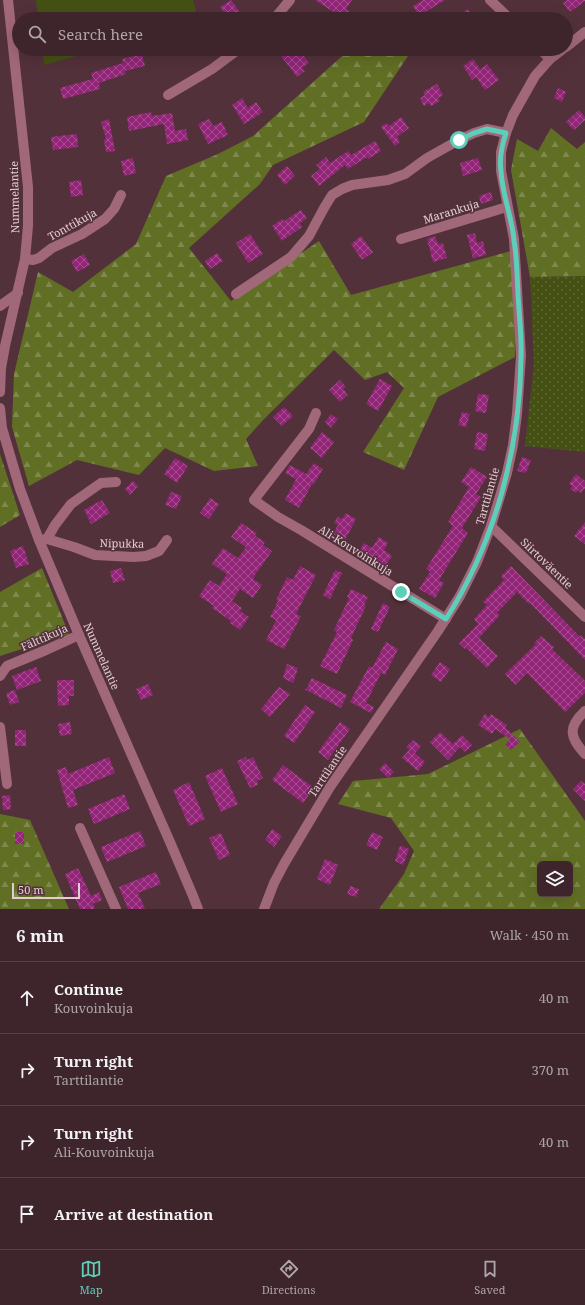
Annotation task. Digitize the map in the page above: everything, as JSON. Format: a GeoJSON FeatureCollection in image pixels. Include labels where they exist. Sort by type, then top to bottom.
{"type":"FeatureCollection","features":[{"type":"Feature","properties":{"kind":"street","name":"Nummelantie"},"geometry":{"type":"LineString","coordinates":[[8,0],[12,37]]}},
{"type":"Feature","properties":{"kind":"street"},"geometry":{"type":"LineString","coordinates":[[280,12],[290,0]]}},
{"type":"Feature","properties":{"kind":"street"},"geometry":{"type":"LineString","coordinates":[[490,0],[503,12]]}},
{"type":"Feature","properties":{"kind":"street"},"geometry":{"type":"LineString","coordinates":[[573,41],[585,32]]}},
{"type":"Feature","properties":{"kind":"street","name":"Nummelantie"},"geometry":{"type":"LineString","coordinates":[[0,392],[1,368],[25,259],[28,226],[28,187],[14,56]]}},
{"type":"Feature","properties":{"kind":"street"},"geometry":{"type":"LineString","coordinates":[[168,95],[212,69],[230,56]]}},
{"type":"Feature","properties":{"kind":"street"},"geometry":{"type":"LineString","coordinates":[[546,56],[550,60]]}},
{"type":"Feature","properties":{"kind":"street","name":"Tarttilantie"},"geometry":{"type":"LineString","coordinates":[[264,909],[274,883],[284,864],[322,799],[446,619],[460,596],[477,562],[491,526],[513,445],[521,363],[514,239],[500,171],[501,152],[506,133],[534,76],[555,56]]}},
{"type":"Feature","properties":{"kind":"street"},"geometry":{"type":"LineString","coordinates":[[236,294],[291,257],[309,236],[332,195],[342,189],[352,185],[388,180],[405,174],[427,158],[474,133],[487,129],[506,133]]}},
{"type":"Feature","properties":{"kind":"street","name":"Tonttikuja"},"geometry":{"type":"LineString","coordinates":[[25,259],[32,260],[40,258],[52,248],[82,234],[105,219],[114,209],[121,195]]}},
{"type":"Feature","properties":{"kind":"street","name":"Marankuja"},"geometry":{"type":"LineString","coordinates":[[401,239],[508,207]]}},
{"type":"Feature","properties":{"kind":"street"},"geometry":{"type":"LineString","coordinates":[[0,306],[18,293]]}},
{"type":"Feature","properties":{"kind":"street","name":"Nummelantie"},"geometry":{"type":"LineString","coordinates":[[0,408],[2,428],[20,489],[43,540],[79,634],[198,909]]}},
{"type":"Feature","properties":{"kind":"street","name":"Ali-Kouvoinkuja"},"geometry":{"type":"LineString","coordinates":[[316,413],[309,429],[254,500],[278,517],[446,619]]}},
{"type":"Feature","properties":{"kind":"street"},"geometry":{"type":"LineString","coordinates":[[43,540],[72,504],[101,483],[116,482]]}},
{"type":"Feature","properties":{"kind":"street","name":"Siirtoväentie"},"geometry":{"type":"LineString","coordinates":[[491,526],[585,617]]}},
{"type":"Feature","properties":{"kind":"street","name":"Nipukka"},"geometry":{"type":"LineString","coordinates":[[43,540],[74,547],[95,555],[134,557],[146,556],[159,551],[167,540]]}},
{"type":"Feature","properties":{"kind":"street","name":"Fälttikuja"},"geometry":{"type":"LineString","coordinates":[[0,676],[7,666],[46,650],[79,634]]}},
{"type":"Feature","properties":{"kind":"street"},"geometry":{"type":"LineString","coordinates":[[585,711],[576,720],[573,726],[573,734],[574,741],[585,754]]}},
{"type":"Feature","properties":{"kind":"street"},"geometry":{"type":"LineString","coordinates":[[0,727],[7,784]]}},
{"type":"Feature","properties":{"kind":"street"},"geometry":{"type":"LineString","coordinates":[[80,828],[116,909]]}},
{"type":"Feature","properties":{"kind":"green space"},"geometry":{"type":"Polygon","coordinates":[[[36,0],[193,0],[196,12],[37,12],[36,0]]]}},
{"type":"Feature","properties":{"kind":"green space"},"geometry":{"type":"Polygon","coordinates":[[[43,56],[77,56],[44,65],[43,56]]]}},
{"type":"Feature","properties":{"kind":"green space"},"geometry":{"type":"Polygon","coordinates":[[[342,56],[408,56],[364,122],[273,165],[260,184],[189,248],[231,301],[319,241],[351,295],[511,251],[514,277],[515,357],[438,397],[404,470],[363,452],[404,388],[387,372],[365,380],[334,350],[264,419],[246,439],[258,466],[214,471],[165,448],[139,475],[77,460],[29,486],[12,427],[14,374],[38,272],[73,292],[136,244],[166,176],[218,154],[253,136],[342,56]]]}},
{"type":"Feature","properties":{"kind":"green space"},"geometry":{"type":"Polygon","coordinates":[[[551,128],[577,149],[585,142],[585,276],[530,277],[511,170],[517,139],[538,151],[551,128]]]}},
{"type":"Feature","properties":{"kind":"green space"},"geometry":{"type":"Polygon","coordinates":[[[585,276],[585,452],[525,446],[534,364],[530,277],[585,276]]]}},
{"type":"Feature","properties":{"kind":"green space"},"geometry":{"type":"Polygon","coordinates":[[[0,454],[20,515],[0,527],[0,454]]]}},
{"type":"Feature","properties":{"kind":"green space"},"geometry":{"type":"Polygon","coordinates":[[[42,568],[69,634],[0,656],[0,592],[42,568]]]}},
{"type":"Feature","properties":{"kind":"green space"},"geometry":{"type":"Polygon","coordinates":[[[520,729],[585,821],[585,909],[379,909],[404,874],[414,851],[391,818],[338,804],[353,781],[428,774],[520,729]]]}},
{"type":"Feature","properties":{"kind":"green space"},"geometry":{"type":"Polygon","coordinates":[[[0,814],[30,820],[69,909],[0,909],[0,814]]]}},
{"type":"Feature","properties":{"kind":"building"},"geometry":{"type":"Polygon","coordinates":[[[231,0],[240,12],[224,12],[220,7],[231,0]]]}},
{"type":"Feature","properties":{"kind":"building"},"geometry":{"type":"Polygon","coordinates":[[[315,0],[352,0],[346,9],[348,12],[333,12],[315,0]]]}},
{"type":"Feature","properties":{"kind":"building"},"geometry":{"type":"Polygon","coordinates":[[[423,0],[445,0],[426,12],[417,12],[413,6],[423,0]]]}},
{"type":"Feature","properties":{"kind":"building"},"geometry":{"type":"Polygon","coordinates":[[[567,0],[585,1],[570,12],[563,3],[567,0]]]}},
{"type":"Feature","properties":{"kind":"building"},"geometry":{"type":"Polygon","coordinates":[[[134,56],[142,56],[145,66],[125,71],[126,74],[99,83],[100,89],[63,99],[60,88],[93,79],[91,73],[123,63],[122,59],[134,56]]]}},
{"type":"Feature","properties":{"kind":"building"},"geometry":{"type":"Polygon","coordinates":[[[281,56],[304,56],[309,63],[302,68],[305,71],[297,77],[281,56]]]}},
{"type":"Feature","properties":{"kind":"building"},"geometry":{"type":"Polygon","coordinates":[[[473,59],[480,69],[487,64],[499,80],[485,90],[476,77],[472,80],[463,66],[473,59]]]}},
{"type":"Feature","properties":{"kind":"building"},"geometry":{"type":"Polygon","coordinates":[[[437,84],[443,95],[438,98],[440,101],[431,106],[429,103],[424,106],[420,98],[425,95],[423,92],[437,84]]]}},
{"type":"Feature","properties":{"kind":"building"},"geometry":{"type":"Polygon","coordinates":[[[558,88],[566,92],[562,102],[554,98],[558,88]]]}},
{"type":"Feature","properties":{"kind":"building"},"geometry":{"type":"Polygon","coordinates":[[[242,98],[248,108],[256,102],[263,112],[244,124],[232,105],[242,98]]]}},
{"type":"Feature","properties":{"kind":"building"},"geometry":{"type":"Polygon","coordinates":[[[579,110],[585,117],[585,120],[574,130],[566,122],[579,110]]]}},
{"type":"Feature","properties":{"kind":"building"},"geometry":{"type":"Polygon","coordinates":[[[151,112],[152,116],[172,113],[175,131],[186,129],[188,140],[167,144],[164,124],[129,131],[127,117],[151,112]]]}},
{"type":"Feature","properties":{"kind":"building"},"geometry":{"type":"Polygon","coordinates":[[[401,117],[409,128],[397,137],[400,142],[395,146],[381,127],[386,123],[389,126],[401,117]]]}},
{"type":"Feature","properties":{"kind":"building"},"geometry":{"type":"Polygon","coordinates":[[[109,119],[115,151],[106,152],[104,140],[106,139],[101,122],[109,119]]]}},
{"type":"Feature","properties":{"kind":"building"},"geometry":{"type":"Polygon","coordinates":[[[209,119],[213,126],[222,122],[228,135],[208,144],[198,124],[209,119]]]}},
{"type":"Feature","properties":{"kind":"building"},"geometry":{"type":"Polygon","coordinates":[[[77,134],[78,147],[53,150],[51,137],[77,134]]]}},
{"type":"Feature","properties":{"kind":"building"},"geometry":{"type":"Polygon","coordinates":[[[375,141],[381,151],[368,159],[367,157],[348,169],[345,165],[319,186],[311,176],[320,169],[316,165],[326,157],[330,163],[348,151],[351,155],[375,141]]]}},
{"type":"Feature","properties":{"kind":"building"},"geometry":{"type":"Polygon","coordinates":[[[133,158],[136,173],[124,176],[121,161],[133,158]]]}},
{"type":"Feature","properties":{"kind":"building"},"geometry":{"type":"Polygon","coordinates":[[[478,158],[482,170],[463,176],[460,163],[478,158]]]}},
{"type":"Feature","properties":{"kind":"building"},"geometry":{"type":"Polygon","coordinates":[[[287,166],[295,176],[285,185],[277,175],[287,166]]]}},
{"type":"Feature","properties":{"kind":"building"},"geometry":{"type":"Polygon","coordinates":[[[81,180],[83,195],[71,197],[69,182],[81,180]]]}},
{"type":"Feature","properties":{"kind":"building"},"geometry":{"type":"Polygon","coordinates":[[[491,192],[493,200],[481,204],[479,196],[491,192]]]}},
{"type":"Feature","properties":{"kind":"building"},"geometry":{"type":"Polygon","coordinates":[[[301,210],[307,218],[300,223],[302,227],[282,241],[272,226],[282,219],[284,221],[301,210]]]}},
{"type":"Feature","properties":{"kind":"building"},"geometry":{"type":"Polygon","coordinates":[[[475,233],[477,243],[483,241],[486,255],[473,258],[467,235],[475,233]]]}},
{"type":"Feature","properties":{"kind":"building"},"geometry":{"type":"Polygon","coordinates":[[[250,234],[263,254],[248,263],[236,243],[250,234]]]}},
{"type":"Feature","properties":{"kind":"building"},"geometry":{"type":"Polygon","coordinates":[[[361,236],[373,252],[362,260],[351,244],[361,236]]]}},
{"type":"Feature","properties":{"kind":"building"},"geometry":{"type":"Polygon","coordinates":[[[435,236],[438,244],[443,243],[447,258],[433,262],[427,239],[435,236]]]}},
{"type":"Feature","properties":{"kind":"building"},"geometry":{"type":"Polygon","coordinates":[[[217,253],[223,261],[210,269],[205,261],[217,253]]]}},
{"type":"Feature","properties":{"kind":"building"},"geometry":{"type":"Polygon","coordinates":[[[84,254],[90,265],[77,272],[71,261],[84,254]]]}},
{"type":"Feature","properties":{"kind":"building"},"geometry":{"type":"Polygon","coordinates":[[[380,379],[392,386],[378,411],[366,404],[380,379]]]}},
{"type":"Feature","properties":{"kind":"building"},"geometry":{"type":"Polygon","coordinates":[[[340,380],[346,387],[343,389],[348,395],[340,402],[329,390],[340,380]]]}},
{"type":"Feature","properties":{"kind":"building"},"geometry":{"type":"Polygon","coordinates":[[[478,394],[489,395],[486,413],[475,411],[478,394]]]}},
{"type":"Feature","properties":{"kind":"building"},"geometry":{"type":"Polygon","coordinates":[[[284,407],[293,416],[282,426],[273,417],[284,407]]]}},
{"type":"Feature","properties":{"kind":"building"},"geometry":{"type":"Polygon","coordinates":[[[462,412],[470,414],[466,427],[458,425],[462,412]]]}},
{"type":"Feature","properties":{"kind":"building"},"geometry":{"type":"Polygon","coordinates":[[[331,414],[338,419],[331,428],[325,422],[331,414]]]}},
{"type":"Feature","properties":{"kind":"building"},"geometry":{"type":"Polygon","coordinates":[[[322,432],[334,442],[322,458],[310,448],[322,432]]]}},
{"type":"Feature","properties":{"kind":"building"},"geometry":{"type":"Polygon","coordinates":[[[477,432],[488,434],[485,451],[474,449],[477,432]]]}},
{"type":"Feature","properties":{"kind":"building"},"geometry":{"type":"Polygon","coordinates":[[[522,457],[531,460],[526,473],[517,471],[522,457]]]}},
{"type":"Feature","properties":{"kind":"building"},"geometry":{"type":"Polygon","coordinates":[[[175,458],[188,466],[177,483],[164,474],[175,458]]]}},
{"type":"Feature","properties":{"kind":"building"},"geometry":{"type":"Polygon","coordinates":[[[314,463],[323,469],[313,485],[312,484],[299,508],[285,500],[296,479],[285,473],[290,465],[306,474],[314,463]]]}},
{"type":"Feature","properties":{"kind":"building"},"geometry":{"type":"Polygon","coordinates":[[[471,467],[487,477],[476,494],[481,497],[462,528],[468,533],[439,580],[444,583],[435,598],[419,589],[430,572],[426,569],[453,526],[448,522],[469,487],[461,482],[471,467]]]}},
{"type":"Feature","properties":{"kind":"building"},"geometry":{"type":"Polygon","coordinates":[[[576,474],[585,481],[585,488],[581,493],[578,490],[576,493],[570,489],[572,486],[569,484],[576,474]]]}},
{"type":"Feature","properties":{"kind":"building"},"geometry":{"type":"Polygon","coordinates":[[[133,481],[138,486],[130,495],[125,489],[133,481]]]}},
{"type":"Feature","properties":{"kind":"building"},"geometry":{"type":"Polygon","coordinates":[[[171,492],[182,496],[176,509],[165,505],[171,492]]]}},
{"type":"Feature","properties":{"kind":"building"},"geometry":{"type":"Polygon","coordinates":[[[210,498],[219,504],[209,519],[200,513],[210,498]]]}},
{"type":"Feature","properties":{"kind":"building"},"geometry":{"type":"Polygon","coordinates":[[[102,500],[110,513],[91,524],[84,510],[102,500]]]}},
{"type":"Feature","properties":{"kind":"building"},"geometry":{"type":"Polygon","coordinates":[[[346,513],[356,519],[345,540],[333,534],[338,525],[334,523],[338,517],[342,519],[346,513]]]}},
{"type":"Feature","properties":{"kind":"building"},"geometry":{"type":"Polygon","coordinates":[[[585,522],[585,544],[574,536],[585,522]]]}},
{"type":"Feature","properties":{"kind":"building"},"geometry":{"type":"Polygon","coordinates":[[[241,523],[257,533],[255,536],[265,542],[263,545],[272,551],[253,579],[262,585],[253,598],[240,589],[232,601],[242,608],[240,611],[249,617],[240,630],[230,623],[231,621],[212,608],[214,606],[199,596],[210,580],[219,586],[227,574],[212,564],[223,548],[238,558],[246,547],[231,537],[241,523]]]}},
{"type":"Feature","properties":{"kind":"building"},"geometry":{"type":"Polygon","coordinates":[[[379,537],[388,543],[384,550],[392,556],[385,567],[366,554],[365,556],[359,552],[364,543],[372,548],[379,537]]]}},
{"type":"Feature","properties":{"kind":"building"},"geometry":{"type":"Polygon","coordinates":[[[23,546],[29,564],[16,568],[10,551],[23,546]]]}},
{"type":"Feature","properties":{"kind":"building"},"geometry":{"type":"Polygon","coordinates":[[[300,566],[316,575],[296,614],[301,616],[284,649],[266,640],[276,620],[270,617],[287,577],[293,580],[300,566]]]}},
{"type":"Feature","properties":{"kind":"building"},"geometry":{"type":"Polygon","coordinates":[[[511,566],[580,637],[581,635],[585,639],[585,660],[530,603],[529,604],[517,592],[497,613],[500,615],[479,638],[498,656],[487,668],[459,643],[478,624],[474,619],[487,605],[483,602],[504,580],[501,576],[511,566]]]}},
{"type":"Feature","properties":{"kind":"building"},"geometry":{"type":"Polygon","coordinates":[[[121,568],[125,580],[113,583],[110,571],[121,568]]]}},
{"type":"Feature","properties":{"kind":"building"},"geometry":{"type":"Polygon","coordinates":[[[335,570],[342,573],[330,599],[323,595],[335,570]]]}},
{"type":"Feature","properties":{"kind":"building"},"geometry":{"type":"Polygon","coordinates":[[[351,589],[368,597],[364,605],[366,606],[351,638],[353,640],[337,674],[320,666],[337,632],[334,630],[349,598],[347,597],[351,589]]]}},
{"type":"Feature","properties":{"kind":"building"},"geometry":{"type":"Polygon","coordinates":[[[383,603],[390,607],[378,632],[371,629],[383,603]]]}},
{"type":"Feature","properties":{"kind":"building"},"geometry":{"type":"Polygon","coordinates":[[[541,636],[554,647],[552,649],[585,681],[585,693],[565,712],[527,673],[515,685],[505,674],[536,644],[534,643],[541,636]]]}},
{"type":"Feature","properties":{"kind":"building"},"geometry":{"type":"Polygon","coordinates":[[[386,642],[398,649],[385,675],[381,673],[366,703],[374,707],[371,713],[350,702],[369,666],[372,668],[386,642]]]}},
{"type":"Feature","properties":{"kind":"building"},"geometry":{"type":"Polygon","coordinates":[[[440,662],[450,669],[441,682],[431,675],[440,662]]]}},
{"type":"Feature","properties":{"kind":"building"},"geometry":{"type":"Polygon","coordinates":[[[287,664],[298,668],[293,683],[283,678],[287,664]]]}},
{"type":"Feature","properties":{"kind":"building"},"geometry":{"type":"Polygon","coordinates":[[[36,667],[41,681],[17,690],[12,676],[36,667]]]}},
{"type":"Feature","properties":{"kind":"building"},"geometry":{"type":"Polygon","coordinates":[[[312,678],[347,695],[341,708],[304,689],[306,689],[312,678]]]}},
{"type":"Feature","properties":{"kind":"building"},"geometry":{"type":"Polygon","coordinates":[[[57,680],[74,680],[74,696],[69,696],[69,705],[58,706],[57,680]]]}},
{"type":"Feature","properties":{"kind":"building"},"geometry":{"type":"Polygon","coordinates":[[[148,684],[153,695],[141,700],[136,689],[148,684]]]}},
{"type":"Feature","properties":{"kind":"building"},"geometry":{"type":"Polygon","coordinates":[[[279,687],[290,694],[270,717],[261,709],[279,687]]]}},
{"type":"Feature","properties":{"kind":"building"},"geometry":{"type":"Polygon","coordinates":[[[15,690],[19,702],[10,705],[6,693],[15,690]]]}},
{"type":"Feature","properties":{"kind":"building"},"geometry":{"type":"Polygon","coordinates":[[[305,705],[315,712],[294,743],[284,736],[305,705]]]}},
{"type":"Feature","properties":{"kind":"building"},"geometry":{"type":"Polygon","coordinates":[[[485,714],[489,717],[491,714],[507,725],[505,727],[520,742],[511,750],[505,745],[510,739],[495,729],[492,734],[478,725],[485,714]]]}},
{"type":"Feature","properties":{"kind":"building"},"geometry":{"type":"Polygon","coordinates":[[[70,722],[72,734],[60,736],[58,724],[70,722]]]}},
{"type":"Feature","properties":{"kind":"building"},"geometry":{"type":"Polygon","coordinates":[[[340,722],[350,729],[328,760],[318,752],[340,722]]]}},
{"type":"Feature","properties":{"kind":"building"},"geometry":{"type":"Polygon","coordinates":[[[15,730],[26,730],[26,746],[15,746],[15,730]]]}},
{"type":"Feature","properties":{"kind":"building"},"geometry":{"type":"Polygon","coordinates":[[[440,732],[453,744],[462,735],[472,745],[465,752],[460,747],[448,760],[430,742],[440,732]]]}},
{"type":"Feature","properties":{"kind":"building"},"geometry":{"type":"Polygon","coordinates":[[[413,740],[421,746],[415,753],[425,762],[418,771],[402,758],[409,750],[406,747],[413,740]]]}},
{"type":"Feature","properties":{"kind":"building"},"geometry":{"type":"Polygon","coordinates":[[[109,757],[115,773],[73,790],[78,805],[68,808],[57,770],[66,767],[68,774],[109,757]]]}},
{"type":"Feature","properties":{"kind":"building"},"geometry":{"type":"Polygon","coordinates":[[[246,757],[247,760],[253,757],[263,778],[257,781],[258,785],[250,788],[237,761],[246,757]]]}},
{"type":"Feature","properties":{"kind":"building"},"geometry":{"type":"Polygon","coordinates":[[[385,763],[394,772],[388,778],[379,769],[385,763]]]}},
{"type":"Feature","properties":{"kind":"building"},"geometry":{"type":"Polygon","coordinates":[[[283,765],[314,788],[303,803],[272,780],[283,765]]]}},
{"type":"Feature","properties":{"kind":"building"},"geometry":{"type":"Polygon","coordinates":[[[222,768],[238,804],[221,812],[205,776],[222,768]]]}},
{"type":"Feature","properties":{"kind":"building"},"geometry":{"type":"Polygon","coordinates":[[[581,781],[585,784],[585,801],[573,789],[581,781]]]}},
{"type":"Feature","properties":{"kind":"building"},"geometry":{"type":"Polygon","coordinates":[[[189,782],[205,819],[189,826],[173,790],[189,782]]]}},
{"type":"Feature","properties":{"kind":"building"},"geometry":{"type":"Polygon","coordinates":[[[124,794],[130,809],[94,824],[88,809],[124,794]]]}},
{"type":"Feature","properties":{"kind":"building"},"geometry":{"type":"Polygon","coordinates":[[[10,795],[11,809],[3,810],[2,796],[10,795]]]}},
{"type":"Feature","properties":{"kind":"building"},"geometry":{"type":"Polygon","coordinates":[[[272,829],[282,836],[274,847],[265,840],[272,829]]]}},
{"type":"Feature","properties":{"kind":"building"},"geometry":{"type":"Polygon","coordinates":[[[140,831],[146,846],[107,862],[101,847],[140,831]]]}},
{"type":"Feature","properties":{"kind":"building"},"geometry":{"type":"Polygon","coordinates":[[[15,832],[24,832],[24,844],[15,844],[15,832]]]}},
{"type":"Feature","properties":{"kind":"building"},"geometry":{"type":"Polygon","coordinates":[[[372,832],[383,837],[377,850],[366,845],[372,832]]]}},
{"type":"Feature","properties":{"kind":"building"},"geometry":{"type":"Polygon","coordinates":[[[221,833],[230,855],[219,860],[209,838],[221,833]]]}},
{"type":"Feature","properties":{"kind":"building"},"geometry":{"type":"Polygon","coordinates":[[[400,846],[409,849],[403,865],[395,861],[400,846]]]}},
{"type":"Feature","properties":{"kind":"building"},"geometry":{"type":"Polygon","coordinates":[[[325,859],[338,865],[330,885],[317,879],[325,859]]]}},
{"type":"Feature","properties":{"kind":"building"},"geometry":{"type":"Polygon","coordinates":[[[78,868],[91,896],[99,892],[102,900],[93,904],[95,909],[80,909],[65,874],[78,868]]]}},
{"type":"Feature","properties":{"kind":"building"},"geometry":{"type":"Polygon","coordinates":[[[156,872],[161,884],[138,893],[145,909],[128,909],[119,887],[156,872]]]}},
{"type":"Feature","properties":{"kind":"building"},"geometry":{"type":"Polygon","coordinates":[[[350,886],[359,889],[356,897],[347,894],[350,886]]]}},
{"type":"Feature","properties":{"kind":"route"},"geometry":{"type":"LineString","coordinates":[[401,592],[446,619],[460,596],[477,562],[491,526],[507,473],[513,445],[517,414],[521,356],[514,239],[500,171],[502,144],[506,133],[487,129],[459,140]]}}]}
